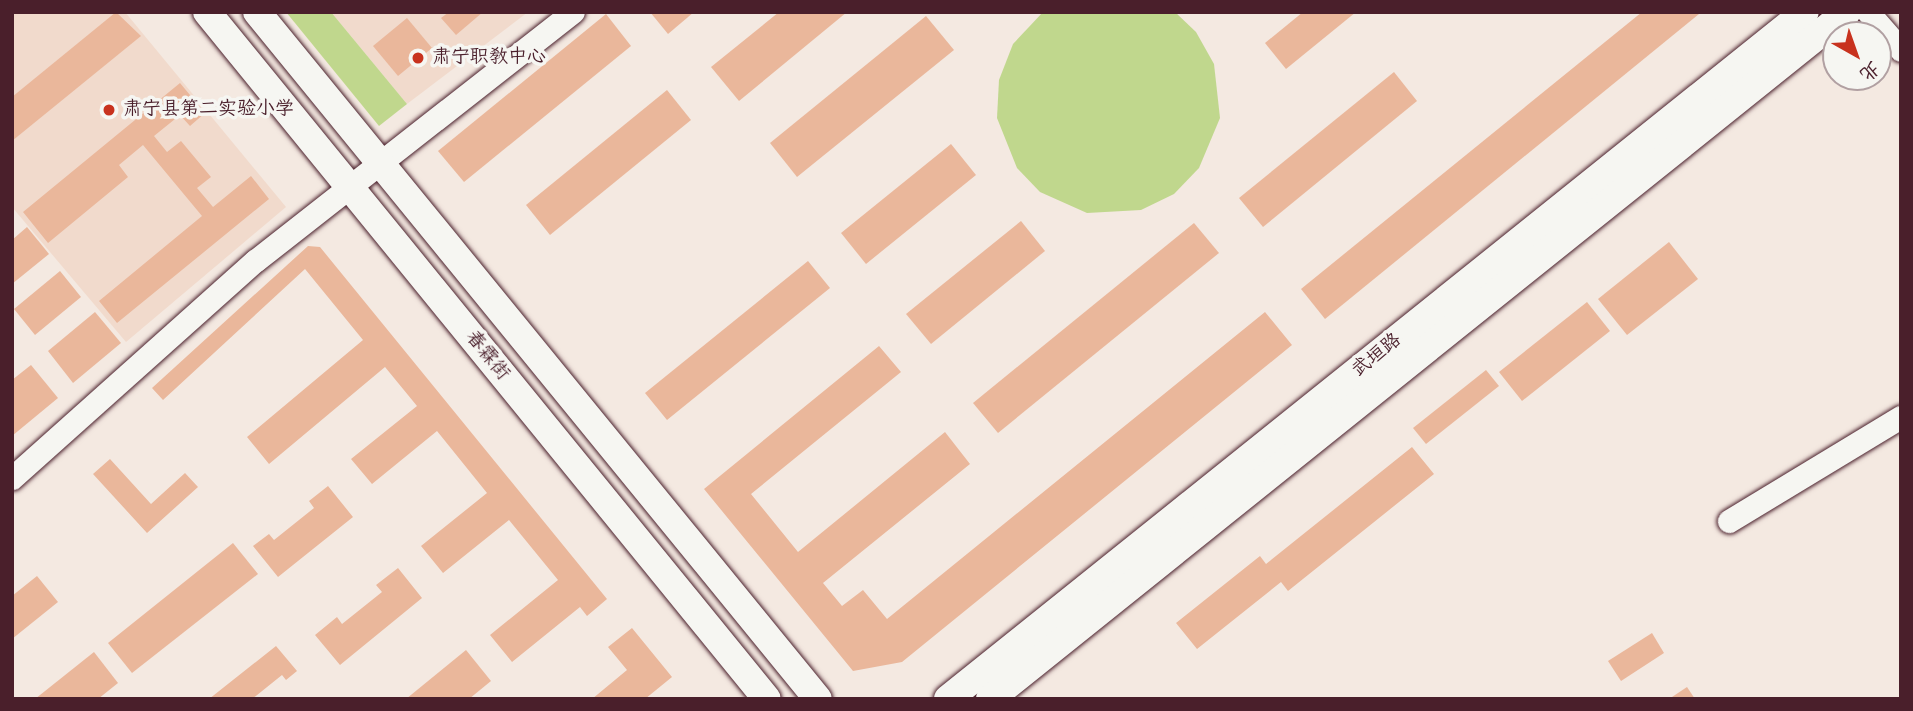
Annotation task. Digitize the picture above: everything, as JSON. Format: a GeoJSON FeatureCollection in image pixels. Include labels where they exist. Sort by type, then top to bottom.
{"type":"FeatureCollection","features":[{"type":"Feature","properties":{"kind":"main road","name":"春霖街"},"geometry":{"type":"LineString","coordinates":[[207,12],[767,699]]}},
{"type":"Feature","properties":{"kind":"main road","name":"春霖街"},"geometry":{"type":"LineString","coordinates":[[257,12],[818,699]]}},
{"type":"Feature","properties":{"kind":"main road","name":"武垣路"},"geometry":{"type":"LineString","coordinates":[[948,699],[1805,12]]}},
{"type":"Feature","properties":{"kind":"main road","name":"武垣路"},"geometry":{"type":"LineString","coordinates":[[990,699],[1847,12]]}},
{"type":"Feature","properties":{"kind":"street"},"geometry":{"type":"LineString","coordinates":[[12,478],[255,261],[573,12]]}},
{"type":"Feature","properties":{"kind":"street"},"geometry":{"type":"LineString","coordinates":[[1868,12],[1901,50]]}},
{"type":"Feature","properties":{"kind":"street"},"geometry":{"type":"LineString","coordinates":[[1729,521],[1901,417]]}},
{"type":"Feature","properties":{"kind":"shaded area","name":"肃宁县第二实验小学"},"geometry":{"type":"Polygon","coordinates":[[[12,12],[125,12],[286,207],[126,342],[12,207],[12,12]]]}},
{"type":"Feature","properties":{"kind":"shaded area","name":"肃宁职教中心"},"geometry":{"type":"Polygon","coordinates":[[[331,12],[528,12],[407,104],[331,12]]]}},
{"type":"Feature","properties":{"kind":"green space"},"geometry":{"type":"Polygon","coordinates":[[[286,12],[331,12],[407,104],[379,126],[286,12]]]}},
{"type":"Feature","properties":{"kind":"green space"},"geometry":{"type":"Polygon","coordinates":[[[1043,12],[1175,12],[1196,32],[1214,64],[1220,118],[1199,168],[1174,194],[1141,210],[1087,213],[1040,192],[1017,168],[997,118],[999,80],[1013,44],[1043,12]]]}},
{"type":"Feature","properties":{"kind":"building"},"geometry":{"type":"Polygon","coordinates":[[[116,12],[141,36],[12,141],[12,97],[116,12]]]}},
{"type":"Feature","properties":{"kind":"building"},"geometry":{"type":"Polygon","coordinates":[[[449,12],[483,12],[456,35],[441,18],[449,12]]]}},
{"type":"Feature","properties":{"kind":"building"},"geometry":{"type":"Polygon","coordinates":[[[650,12],[694,12],[668,34],[650,12]]]}},
{"type":"Feature","properties":{"kind":"building"},"geometry":{"type":"Polygon","coordinates":[[[779,12],[847,12],[739,101],[711,67],[779,12]]]}},
{"type":"Feature","properties":{"kind":"building"},"geometry":{"type":"Polygon","coordinates":[[[1303,12],[1356,12],[1286,69],[1265,43],[1303,12]]]}},
{"type":"Feature","properties":{"kind":"building"},"geometry":{"type":"Polygon","coordinates":[[[1642,12],[1699,14],[1325,319],[1301,289],[1642,12]]]}},
{"type":"Feature","properties":{"kind":"building"},"geometry":{"type":"Polygon","coordinates":[[[606,14],[631,46],[464,182],[438,151],[606,14]]]}},
{"type":"Feature","properties":{"kind":"building"},"geometry":{"type":"Polygon","coordinates":[[[926,16],[954,50],[797,177],[770,143],[926,16]]]}},
{"type":"Feature","properties":{"kind":"building"},"geometry":{"type":"Polygon","coordinates":[[[407,18],[432,48],[398,76],[373,46],[407,18]]]}},
{"type":"Feature","properties":{"kind":"building"},"geometry":{"type":"Polygon","coordinates":[[[1394,72],[1417,101],[1263,227],[1239,198],[1394,72]]]}},
{"type":"Feature","properties":{"kind":"building"},"geometry":{"type":"Polygon","coordinates":[[[180,83],[205,113],[190,126],[180,115],[154,136],[167,152],[181,141],[211,177],[197,188],[213,207],[251,176],[269,199],[117,323],[99,301],[202,216],[143,145],[119,165],[128,177],[48,243],[23,212],[180,83]]]}},
{"type":"Feature","properties":{"kind":"building"},"geometry":{"type":"Polygon","coordinates":[[[667,90],[691,120],[550,235],[526,205],[667,90]]]}},
{"type":"Feature","properties":{"kind":"building"},"geometry":{"type":"Polygon","coordinates":[[[951,144],[976,175],[866,264],[841,233],[951,144]]]}},
{"type":"Feature","properties":{"kind":"building"},"geometry":{"type":"Polygon","coordinates":[[[1021,221],[1045,251],[931,344],[906,314],[1021,221]]]}},
{"type":"Feature","properties":{"kind":"building"},"geometry":{"type":"Polygon","coordinates":[[[1194,223],[1219,253],[998,433],[973,403],[1194,223]]]}},
{"type":"Feature","properties":{"kind":"building"},"geometry":{"type":"Polygon","coordinates":[[[27,227],[49,254],[12,284],[12,240],[27,227]]]}},
{"type":"Feature","properties":{"kind":"building"},"geometry":{"type":"Polygon","coordinates":[[[1669,242],[1698,279],[1627,335],[1598,299],[1669,242]]]}},
{"type":"Feature","properties":{"kind":"building"},"geometry":{"type":"Polygon","coordinates":[[[308,246],[320,247],[607,599],[587,616],[580,607],[512,662],[490,635],[558,580],[509,520],[443,573],[421,546],[487,493],[437,431],[372,484],[351,459],[417,406],[385,367],[269,464],[247,437],[363,340],[305,269],[163,400],[152,388],[308,246]]]}},
{"type":"Feature","properties":{"kind":"building"},"geometry":{"type":"Polygon","coordinates":[[[808,261],[830,288],[667,420],[645,393],[808,261]]]}},
{"type":"Feature","properties":{"kind":"building"},"geometry":{"type":"Polygon","coordinates":[[[60,271],[81,297],[35,335],[14,309],[60,271]]]}},
{"type":"Feature","properties":{"kind":"building"},"geometry":{"type":"Polygon","coordinates":[[[1587,302],[1610,331],[1522,401],[1499,372],[1587,302]]]}},
{"type":"Feature","properties":{"kind":"building"},"geometry":{"type":"Polygon","coordinates":[[[95,312],[121,343],[73,383],[48,351],[95,312]]]}},
{"type":"Feature","properties":{"kind":"building"},"geometry":{"type":"Polygon","coordinates":[[[1265,312],[1292,345],[902,662],[853,671],[704,489],[879,346],[901,372],[751,494],[798,552],[945,432],[970,464],[823,583],[842,606],[863,590],[887,619],[1265,312]]]}},
{"type":"Feature","properties":{"kind":"building"},"geometry":{"type":"Polygon","coordinates":[[[31,365],[58,398],[12,436],[12,380],[31,365]]]}},
{"type":"Feature","properties":{"kind":"building"},"geometry":{"type":"Polygon","coordinates":[[[1486,370],[1499,386],[1426,444],[1413,428],[1486,370]]]}},
{"type":"Feature","properties":{"kind":"building"},"geometry":{"type":"Polygon","coordinates":[[[1412,447],[1434,474],[1288,591],[1281,582],[1197,649],[1176,623],[1260,556],[1266,564],[1412,447]]]}},
{"type":"Feature","properties":{"kind":"building"},"geometry":{"type":"Polygon","coordinates":[[[110,459],[151,504],[185,473],[198,487],[147,533],[93,474],[110,459]]]}},
{"type":"Feature","properties":{"kind":"building"},"geometry":{"type":"Polygon","coordinates":[[[328,486],[353,517],[278,577],[253,546],[269,534],[274,540],[314,508],[309,501],[328,486]]]}},
{"type":"Feature","properties":{"kind":"building"},"geometry":{"type":"Polygon","coordinates":[[[233,543],[258,574],[132,673],[108,643],[233,543]]]}},
{"type":"Feature","properties":{"kind":"building"},"geometry":{"type":"Polygon","coordinates":[[[398,568],[422,598],[340,665],[315,635],[337,617],[342,624],[382,592],[376,585],[398,568]]]}},
{"type":"Feature","properties":{"kind":"building"},"geometry":{"type":"Polygon","coordinates":[[[37,576],[58,602],[12,639],[12,596],[37,576]]]}},
{"type":"Feature","properties":{"kind":"building"},"geometry":{"type":"Polygon","coordinates":[[[632,628],[672,677],[645,699],[592,699],[627,670],[608,647],[632,628]]]}},
{"type":"Feature","properties":{"kind":"building"},"geometry":{"type":"Polygon","coordinates":[[[1652,633],[1664,653],[1621,681],[1608,661],[1652,633]]]}},
{"type":"Feature","properties":{"kind":"building"},"geometry":{"type":"Polygon","coordinates":[[[276,646],[297,671],[286,680],[282,675],[252,699],[209,699],[276,646]]]}},
{"type":"Feature","properties":{"kind":"building"},"geometry":{"type":"Polygon","coordinates":[[[466,650],[491,681],[469,699],[406,699],[466,650]]]}},
{"type":"Feature","properties":{"kind":"building"},"geometry":{"type":"Polygon","coordinates":[[[94,652],[118,683],[98,699],[35,699],[94,652]]]}},
{"type":"Feature","properties":{"kind":"building"},"geometry":{"type":"Polygon","coordinates":[[[1687,687],[1695,699],[1669,699],[1687,687]]]}},
{"type":"Feature","properties":{"kind":"place","name":"肃宁职教中心"},"geometry":{"type":"Point","coordinates":[418,58]}},
{"type":"Feature","properties":{"kind":"place","name":"肃宁县第二实验小学"},"geometry":{"type":"Point","coordinates":[109,110]}}]}
